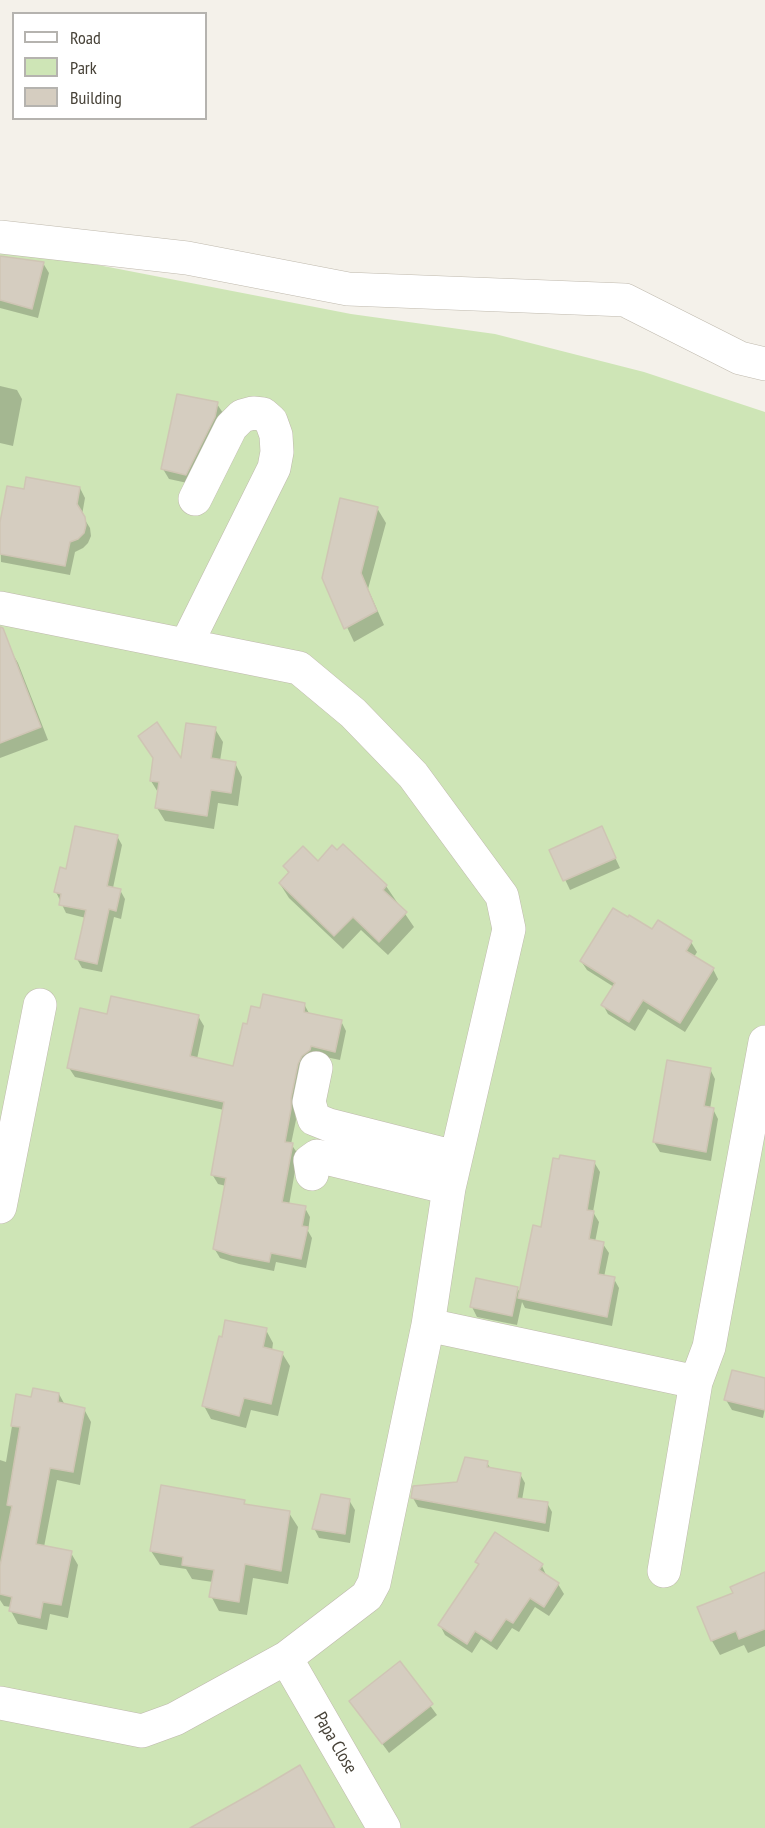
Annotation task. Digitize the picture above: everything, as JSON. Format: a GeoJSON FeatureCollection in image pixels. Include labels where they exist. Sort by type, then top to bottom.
{"type":"FeatureCollection","features":[{"type":"Feature","properties":{"kind":"street"},"geometry":{"type":"LineString","coordinates":[[0,237],[187,258],[348,289],[625,300],[740,358],[765,364]]}},
{"type":"Feature","properties":{"kind":"street"},"geometry":{"type":"LineString","coordinates":[[186,645],[274,468],[277,452],[276,435],[271,421],[263,414],[253,413],[242,416],[231,427],[195,500]]}},
{"type":"Feature","properties":{"kind":"street"},"geometry":{"type":"LineString","coordinates":[[0,608],[299,668],[353,713],[413,775],[502,896],[509,929],[452,1172],[428,1325],[374,1583],[367,1596],[286,1658],[175,1719],[142,1731],[0,1703]]}},
{"type":"Feature","properties":{"kind":"street"},"geometry":{"type":"LineString","coordinates":[[0,1207],[40,1005]]}},
{"type":"Feature","properties":{"kind":"street"},"geometry":{"type":"LineString","coordinates":[[664,1571],[696,1382],[709,1347],[765,1042]]}},
{"type":"Feature","properties":{"kind":"street"},"geometry":{"type":"LineString","coordinates":[[316,1068],[309,1102],[314,1119],[452,1172]]}},
{"type":"Feature","properties":{"kind":"street"},"geometry":{"type":"LineString","coordinates":[[312,1174],[310,1161],[317,1156],[452,1172]]}},
{"type":"Feature","properties":{"kind":"street"},"geometry":{"type":"LineString","coordinates":[[428,1325],[696,1382]]}},
{"type":"Feature","properties":{"kind":"street","name":"Papa Close"},"geometry":{"type":"LineString","coordinates":[[286,1658],[384,1828]]}},
{"type":"Feature","properties":{"kind":"green space"},"geometry":{"type":"Polygon","coordinates":[[[0,246],[351,314],[495,334],[644,372],[765,412],[765,1828],[0,1828],[0,246]]]}},
{"type":"Feature","properties":{"kind":"building"},"geometry":{"type":"Polygon","coordinates":[[[0,256],[44,262],[32,309],[0,300],[0,256]]]}},
{"type":"Feature","properties":{"kind":"building"},"geometry":{"type":"Polygon","coordinates":[[[177,394],[218,402],[215,417],[186,475],[161,469],[177,394]]]}},
{"type":"Feature","properties":{"kind":"building"},"geometry":{"type":"Polygon","coordinates":[[[26,477],[80,487],[77,504],[85,517],[86,525],[84,533],[78,539],[70,542],[65,566],[0,554],[0,522],[7,486],[24,489],[26,477]]]}},
{"type":"Feature","properties":{"kind":"building"},"geometry":{"type":"Polygon","coordinates":[[[340,498],[378,507],[361,573],[377,611],[344,629],[322,578],[340,498]]]}},
{"type":"Feature","properties":{"kind":"building"},"geometry":{"type":"Polygon","coordinates":[[[0,627],[3,628],[41,727],[0,743],[0,627]]]}},
{"type":"Feature","properties":{"kind":"building"},"geometry":{"type":"Polygon","coordinates":[[[157,722],[181,758],[186,723],[216,727],[211,758],[236,762],[231,793],[211,790],[207,816],[155,808],[159,782],[150,781],[153,758],[138,736],[157,722]]]}},
{"type":"Feature","properties":{"kind":"building"},"geometry":{"type":"Polygon","coordinates":[[[75,826],[118,835],[107,886],[121,889],[116,911],[109,909],[97,964],[75,959],[86,910],[59,905],[61,894],[54,892],[60,867],[66,869],[75,826]]]}},
{"type":"Feature","properties":{"kind":"building"},"geometry":{"type":"Polygon","coordinates":[[[602,826],[616,858],[563,881],[549,850],[602,826]]]}},
{"type":"Feature","properties":{"kind":"building"},"geometry":{"type":"Polygon","coordinates":[[[343,844],[387,885],[383,890],[407,912],[379,942],[353,917],[334,936],[279,883],[289,872],[283,866],[303,846],[318,861],[332,845],[337,850],[343,844]]]}},
{"type":"Feature","properties":{"kind":"building"},"geometry":{"type":"Polygon","coordinates":[[[613,908],[652,929],[658,920],[692,941],[686,951],[714,968],[680,1023],[643,1000],[629,1022],[601,1005],[615,983],[580,961],[613,908]]]}},
{"type":"Feature","properties":{"kind":"building"},"geometry":{"type":"Polygon","coordinates":[[[263,994],[305,1003],[304,1012],[342,1020],[335,1052],[311,1046],[310,1050],[302,1056],[298,1064],[291,1098],[285,1142],[293,1143],[282,1202],[306,1206],[302,1226],[308,1227],[301,1259],[271,1253],[269,1262],[213,1249],[226,1178],[211,1175],[224,1102],[67,1068],[80,1008],[107,1014],[111,996],[199,1015],[190,1056],[233,1066],[243,1023],[247,1024],[251,1006],[260,1008],[263,994]]]}},
{"type":"Feature","properties":{"kind":"building"},"geometry":{"type":"Polygon","coordinates":[[[667,1060],[711,1068],[704,1106],[714,1108],[706,1152],[653,1142],[667,1060]]]}},
{"type":"Feature","properties":{"kind":"building"},"geometry":{"type":"Polygon","coordinates":[[[560,1155],[595,1161],[587,1210],[594,1211],[589,1239],[604,1242],[598,1274],[615,1277],[607,1317],[518,1298],[533,1225],[541,1227],[553,1158],[559,1159],[560,1155]]]}},
{"type":"Feature","properties":{"kind":"building"},"geometry":{"type":"Polygon","coordinates":[[[476,1278],[518,1287],[512,1316],[470,1307],[476,1278]]]}},
{"type":"Feature","properties":{"kind":"building"},"geometry":{"type":"Polygon","coordinates":[[[225,1320],[267,1328],[263,1347],[283,1352],[271,1404],[244,1398],[239,1416],[202,1406],[225,1320]]]}},
{"type":"Feature","properties":{"kind":"building"},"geometry":{"type":"Polygon","coordinates":[[[732,1370],[765,1378],[765,1410],[724,1400],[732,1370]]]}},
{"type":"Feature","properties":{"kind":"building"},"geometry":{"type":"Polygon","coordinates":[[[33,1388],[59,1393],[58,1402],[85,1408],[73,1472],[50,1468],[36,1544],[72,1551],[61,1605],[43,1602],[40,1618],[9,1611],[12,1597],[0,1594],[0,1566],[12,1506],[7,1505],[20,1427],[11,1426],[16,1394],[31,1397],[33,1388]]]}},
{"type":"Feature","properties":{"kind":"building"},"geometry":{"type":"Polygon","coordinates":[[[465,1457],[488,1461],[487,1467],[521,1473],[517,1498],[548,1502],[545,1523],[411,1498],[413,1486],[457,1482],[465,1457]]]}},
{"type":"Feature","properties":{"kind":"building"},"geometry":{"type":"Polygon","coordinates":[[[161,1485],[245,1500],[244,1504],[290,1511],[281,1571],[245,1564],[239,1602],[209,1597],[214,1570],[182,1565],[183,1557],[150,1551],[161,1485]]]}},
{"type":"Feature","properties":{"kind":"building"},"geometry":{"type":"Polygon","coordinates":[[[321,1494],[350,1499],[345,1534],[312,1529],[321,1494]]]}},
{"type":"Feature","properties":{"kind":"building"},"geometry":{"type":"Polygon","coordinates":[[[495,1532],[543,1564],[539,1570],[559,1583],[544,1607],[530,1598],[513,1623],[506,1619],[491,1641],[475,1631],[467,1644],[438,1625],[479,1564],[475,1562],[495,1532]]]}},
{"type":"Feature","properties":{"kind":"building"},"geometry":{"type":"Polygon","coordinates":[[[765,1572],[765,1629],[739,1639],[736,1631],[711,1641],[697,1607],[733,1593],[730,1587],[765,1572]]]}},
{"type":"Feature","properties":{"kind":"building"},"geometry":{"type":"Polygon","coordinates":[[[400,1661],[433,1704],[382,1744],[349,1701],[400,1661]]]}},
{"type":"Feature","properties":{"kind":"building"},"geometry":{"type":"Polygon","coordinates":[[[300,1765],[335,1828],[190,1828],[258,1790],[300,1765]]]}}]}
